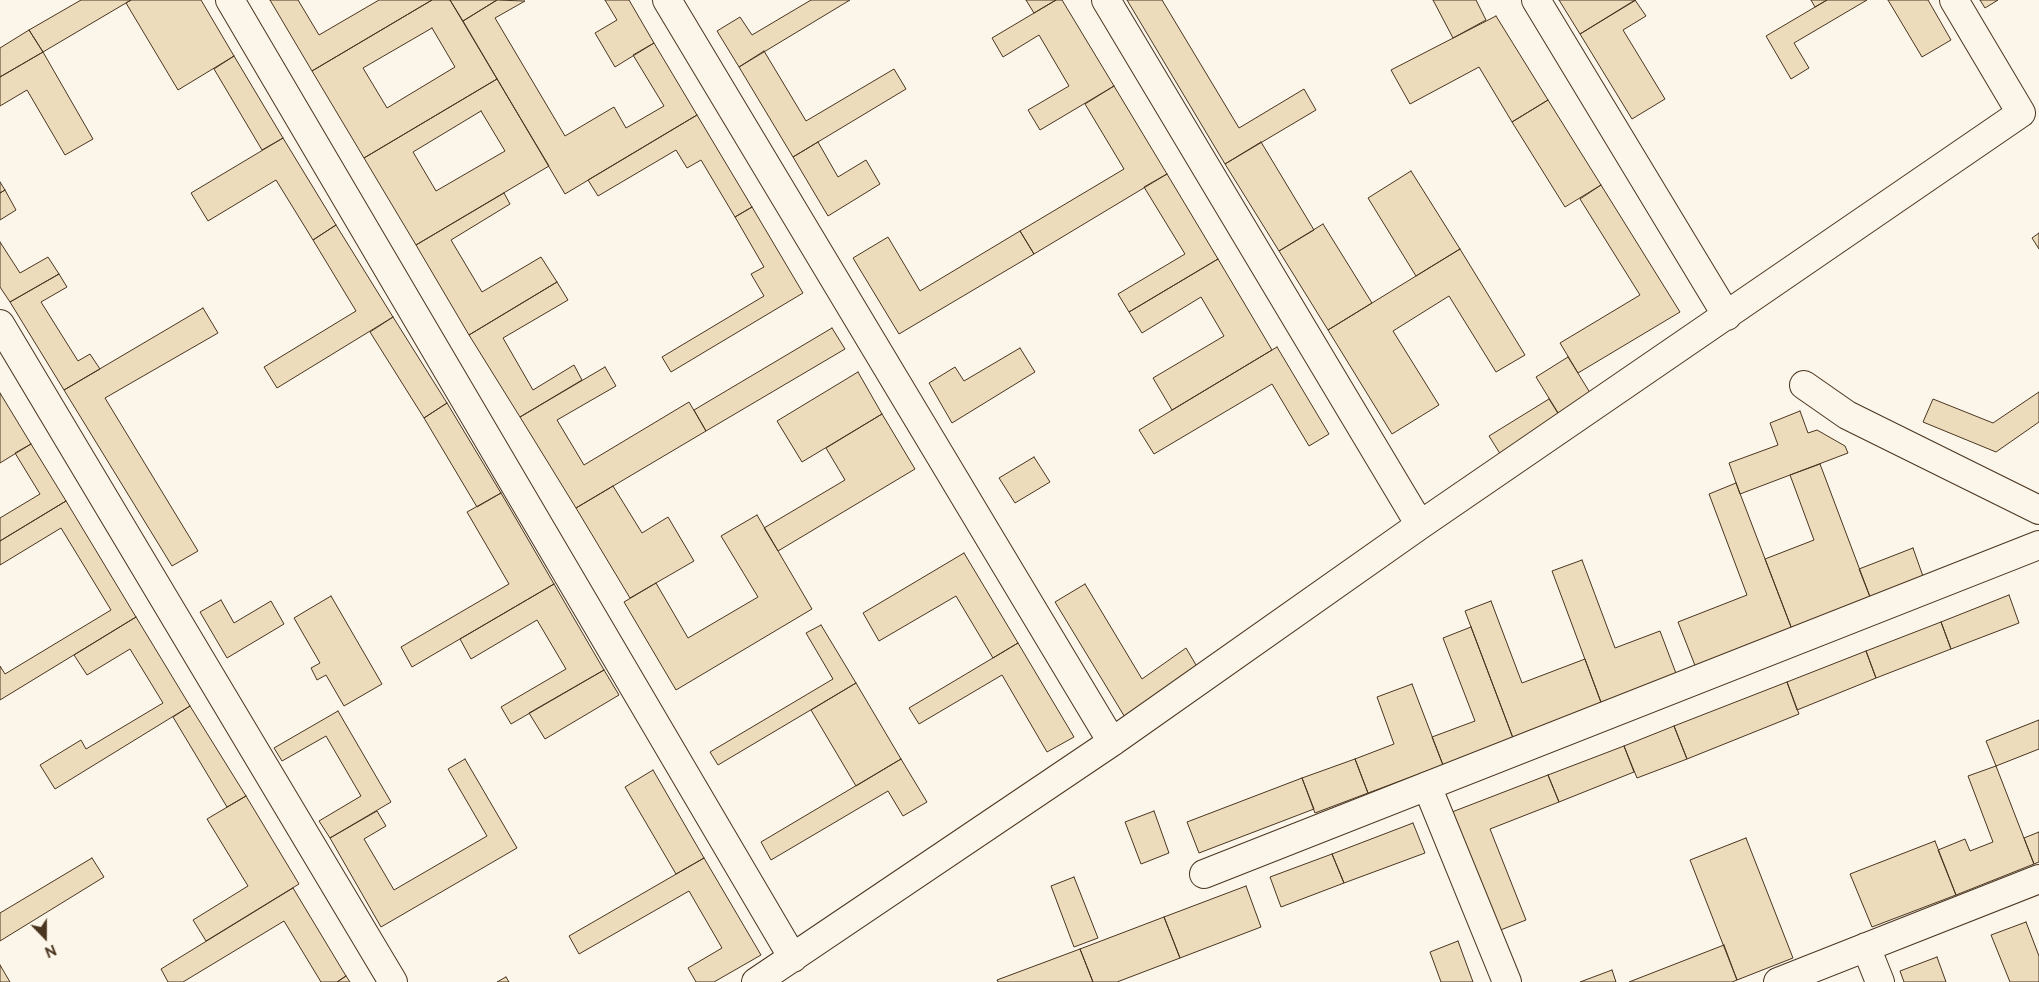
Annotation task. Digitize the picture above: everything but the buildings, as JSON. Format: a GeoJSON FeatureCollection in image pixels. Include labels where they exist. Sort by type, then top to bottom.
{"type":"FeatureCollection","features":[{"type":"Feature","properties":{"kind":"street"},"geometry":{"type":"LineString","coordinates":[[230,0],[793,958]]}},
{"type":"Feature","properties":{"kind":"street"},"geometry":{"type":"LineString","coordinates":[[667,0],[1112,742]]}},
{"type":"Feature","properties":{"kind":"street"},"geometry":{"type":"LineString","coordinates":[[1106,0],[1420,525]]}},
{"type":"Feature","properties":{"kind":"street"},"geometry":{"type":"LineString","coordinates":[[1536,0],[1727,316]]}},
{"type":"Feature","properties":{"kind":"street"},"geometry":{"type":"LineString","coordinates":[[756,982],[1112,742],[1420,525],[2021,113],[1954,0]]}},
{"type":"Feature","properties":{"kind":"street"},"geometry":{"type":"LineString","coordinates":[[0,324],[393,982]]}},
{"type":"Feature","properties":{"kind":"street"},"geometry":{"type":"LineString","coordinates":[[1804,385],[1847,415],[2039,510]]}},
{"type":"Feature","properties":{"kind":"street"},"geometry":{"type":"LineString","coordinates":[[1204,874],[2039,545]]}},
{"type":"Feature","properties":{"kind":"street"},"geometry":{"type":"LineString","coordinates":[[1427,786],[1507,982]]}},
{"type":"Feature","properties":{"kind":"street"},"geometry":{"type":"LineString","coordinates":[[1778,982],[2039,879]]}},
{"type":"Feature","properties":{"kind":"street"},"geometry":{"type":"LineString","coordinates":[[1866,947],[1880,982]]}}]}
